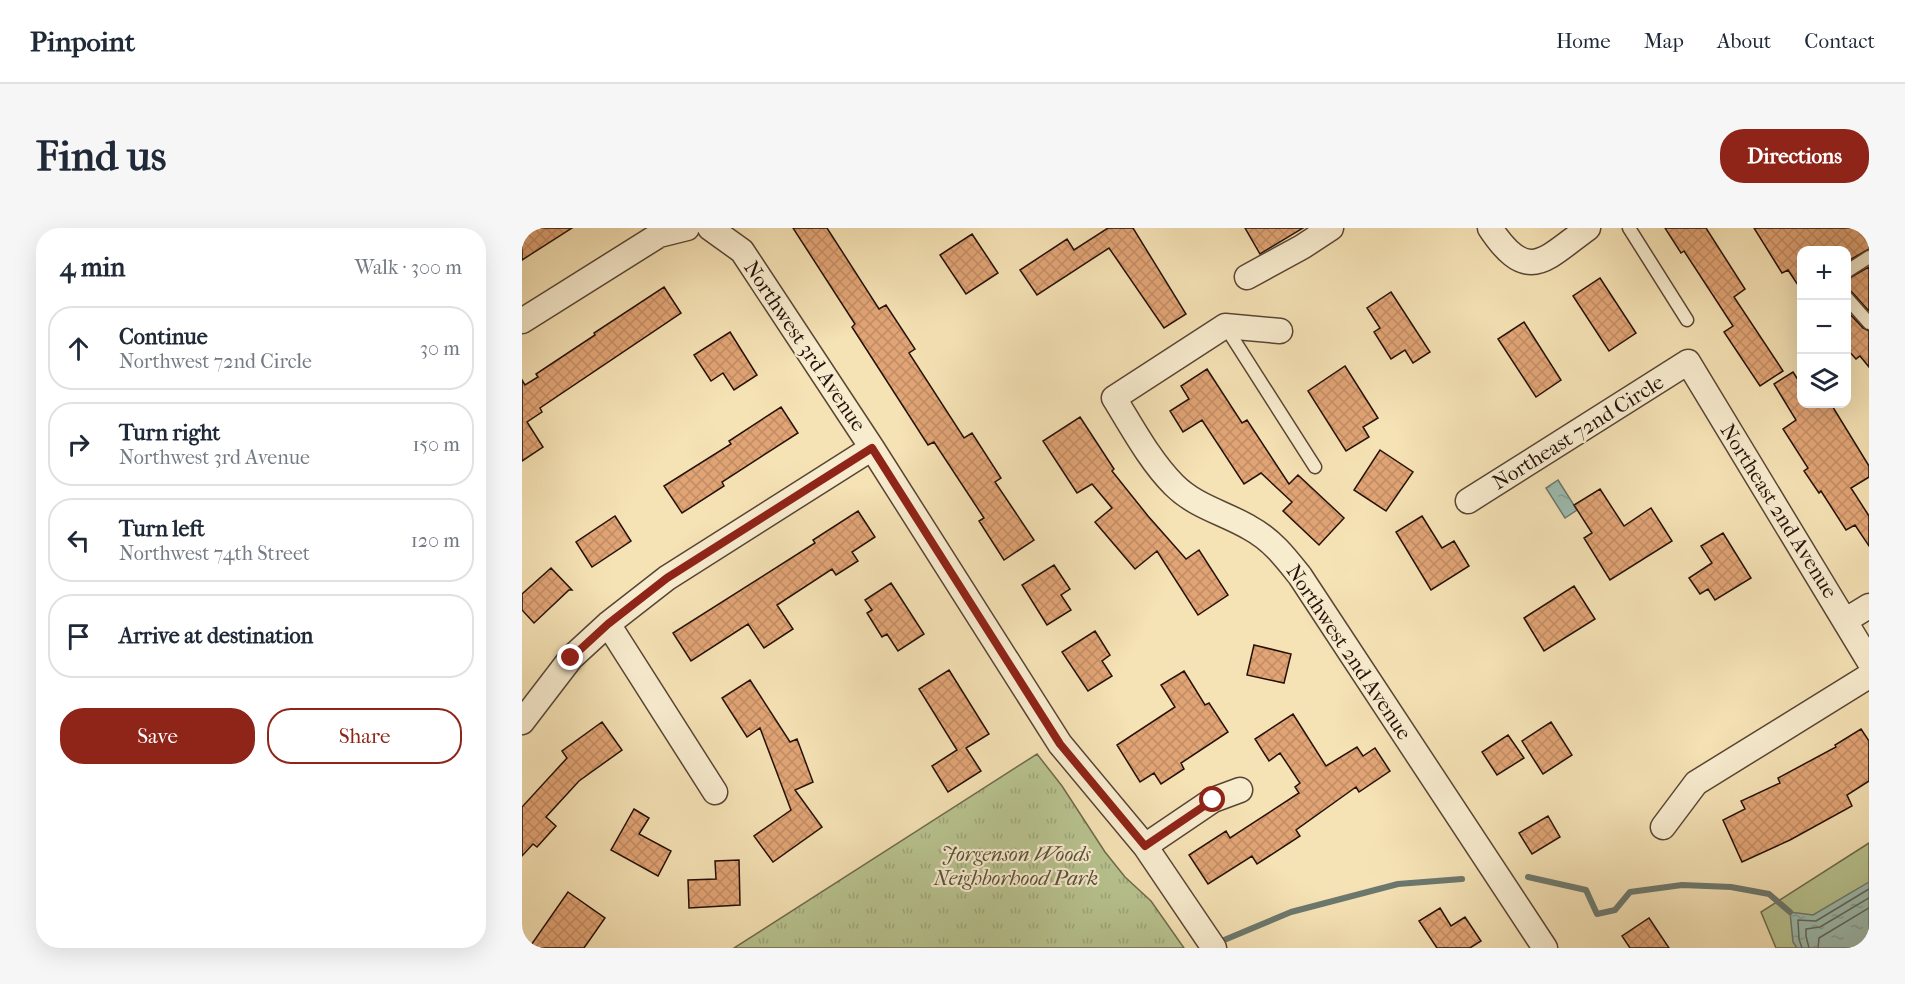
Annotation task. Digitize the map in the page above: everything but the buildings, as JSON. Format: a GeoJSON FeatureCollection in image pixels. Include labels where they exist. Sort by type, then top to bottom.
{"type":"FeatureCollection","features":[{"type":"Feature","properties":{"kind":"street"},"geometry":{"type":"LineString","coordinates":[[522,321],[659,235],[687,228]]}},
{"type":"Feature","properties":{"kind":"street","name":"Northwest 3rd Avenue"},"geometry":{"type":"LineString","coordinates":[[710,228],[742,251],[872,448],[1060,744],[1145,846],[1214,948]]}},
{"type":"Feature","properties":{"kind":"street"},"geometry":{"type":"LineString","coordinates":[[1247,277],[1302,248],[1331,228]]}},
{"type":"Feature","properties":{"kind":"street"},"geometry":{"type":"LineString","coordinates":[[1490,228],[1509,253],[1523,262],[1530,263],[1545,260],[1588,228]]}},
{"type":"Feature","properties":{"kind":"street"},"geometry":{"type":"LineString","coordinates":[[1225,326],[1280,331]]}},
{"type":"Feature","properties":{"kind":"street","name":"Northwest 2nd Avenue"},"geometry":{"type":"LineString","coordinates":[[1225,326],[1114,398],[1150,454],[1175,486],[1204,507],[1250,528],[1276,546],[1300,576],[1545,948]]}},
{"type":"Feature","properties":{"kind":"street","name":"Northeast 72nd Circle"},"geometry":{"type":"LineString","coordinates":[[1468,501],[1688,362]]}},
{"type":"Feature","properties":{"kind":"street","name":"Northeast 2nd Avenue"},"geometry":{"type":"LineString","coordinates":[[1688,362],[1869,661]]}},
{"type":"Feature","properties":{"kind":"street"},"geometry":{"type":"LineString","coordinates":[[522,722],[571,658],[608,624],[667,578],[872,448]]}},
{"type":"Feature","properties":{"kind":"street"},"geometry":{"type":"LineString","coordinates":[[1846,620],[1869,606]]}},
{"type":"Feature","properties":{"kind":"street"},"geometry":{"type":"LineString","coordinates":[[608,624],[715,792]]}},
{"type":"Feature","properties":{"kind":"street"},"geometry":{"type":"LineString","coordinates":[[1663,827],[1696,783],[1869,675]]}},
{"type":"Feature","properties":{"kind":"street"},"geometry":{"type":"LineString","coordinates":[[1145,846],[1213,800],[1240,790]]}},
{"type":"Feature","properties":{"kind":"lane"},"geometry":{"type":"LineString","coordinates":[[1629,228],[1687,320]]}},
{"type":"Feature","properties":{"kind":"lane"},"geometry":{"type":"LineString","coordinates":[[1851,269],[1869,258]]}},
{"type":"Feature","properties":{"kind":"lane"},"geometry":{"type":"LineString","coordinates":[[1849,300],[1869,323]]}},
{"type":"Feature","properties":{"kind":"lane"},"geometry":{"type":"LineString","coordinates":[[1225,326],[1315,467]]}},
{"type":"Feature","properties":{"kind":"green space","name":"Jorgenson Woods Neighborhood Park"},"geometry":{"type":"Polygon","coordinates":[[[1037,754],[1062,786],[1105,852],[1125,877],[1151,901],[1184,948],[734,948],[1037,754]]]}},
{"type":"Feature","properties":{"kind":"green space"},"geometry":{"type":"Polygon","coordinates":[[[1869,843],[1869,948],[1776,948],[1761,912],[1869,843]]]}},
{"type":"Feature","properties":{"kind":"water"},"geometry":{"type":"Polygon","coordinates":[[[1558,480],[1577,510],[1565,518],[1546,488],[1558,480]]]}},
{"type":"Feature","properties":{"kind":"water"},"geometry":{"type":"Polygon","coordinates":[[[1869,882],[1869,948],[1797,948],[1793,942],[1790,912],[1813,915],[1869,882]]]}},
{"type":"Feature","properties":{"kind":"waterway"},"geometry":{"type":"LineString","coordinates":[[1528,877],[1586,890],[1597,914],[1615,910],[1630,892],[1682,885],[1731,887],[1769,894],[1790,912]]}},
{"type":"Feature","properties":{"kind":"waterway"},"geometry":{"type":"LineString","coordinates":[[1217,943],[1291,912],[1398,884],[1462,879]]}},
{"type":"Feature","properties":{"kind":"route"},"geometry":{"type":"LineString","coordinates":[[571,658],[608,624],[667,578],[872,448],[1060,744],[1145,846],[1213,800]]}}]}
